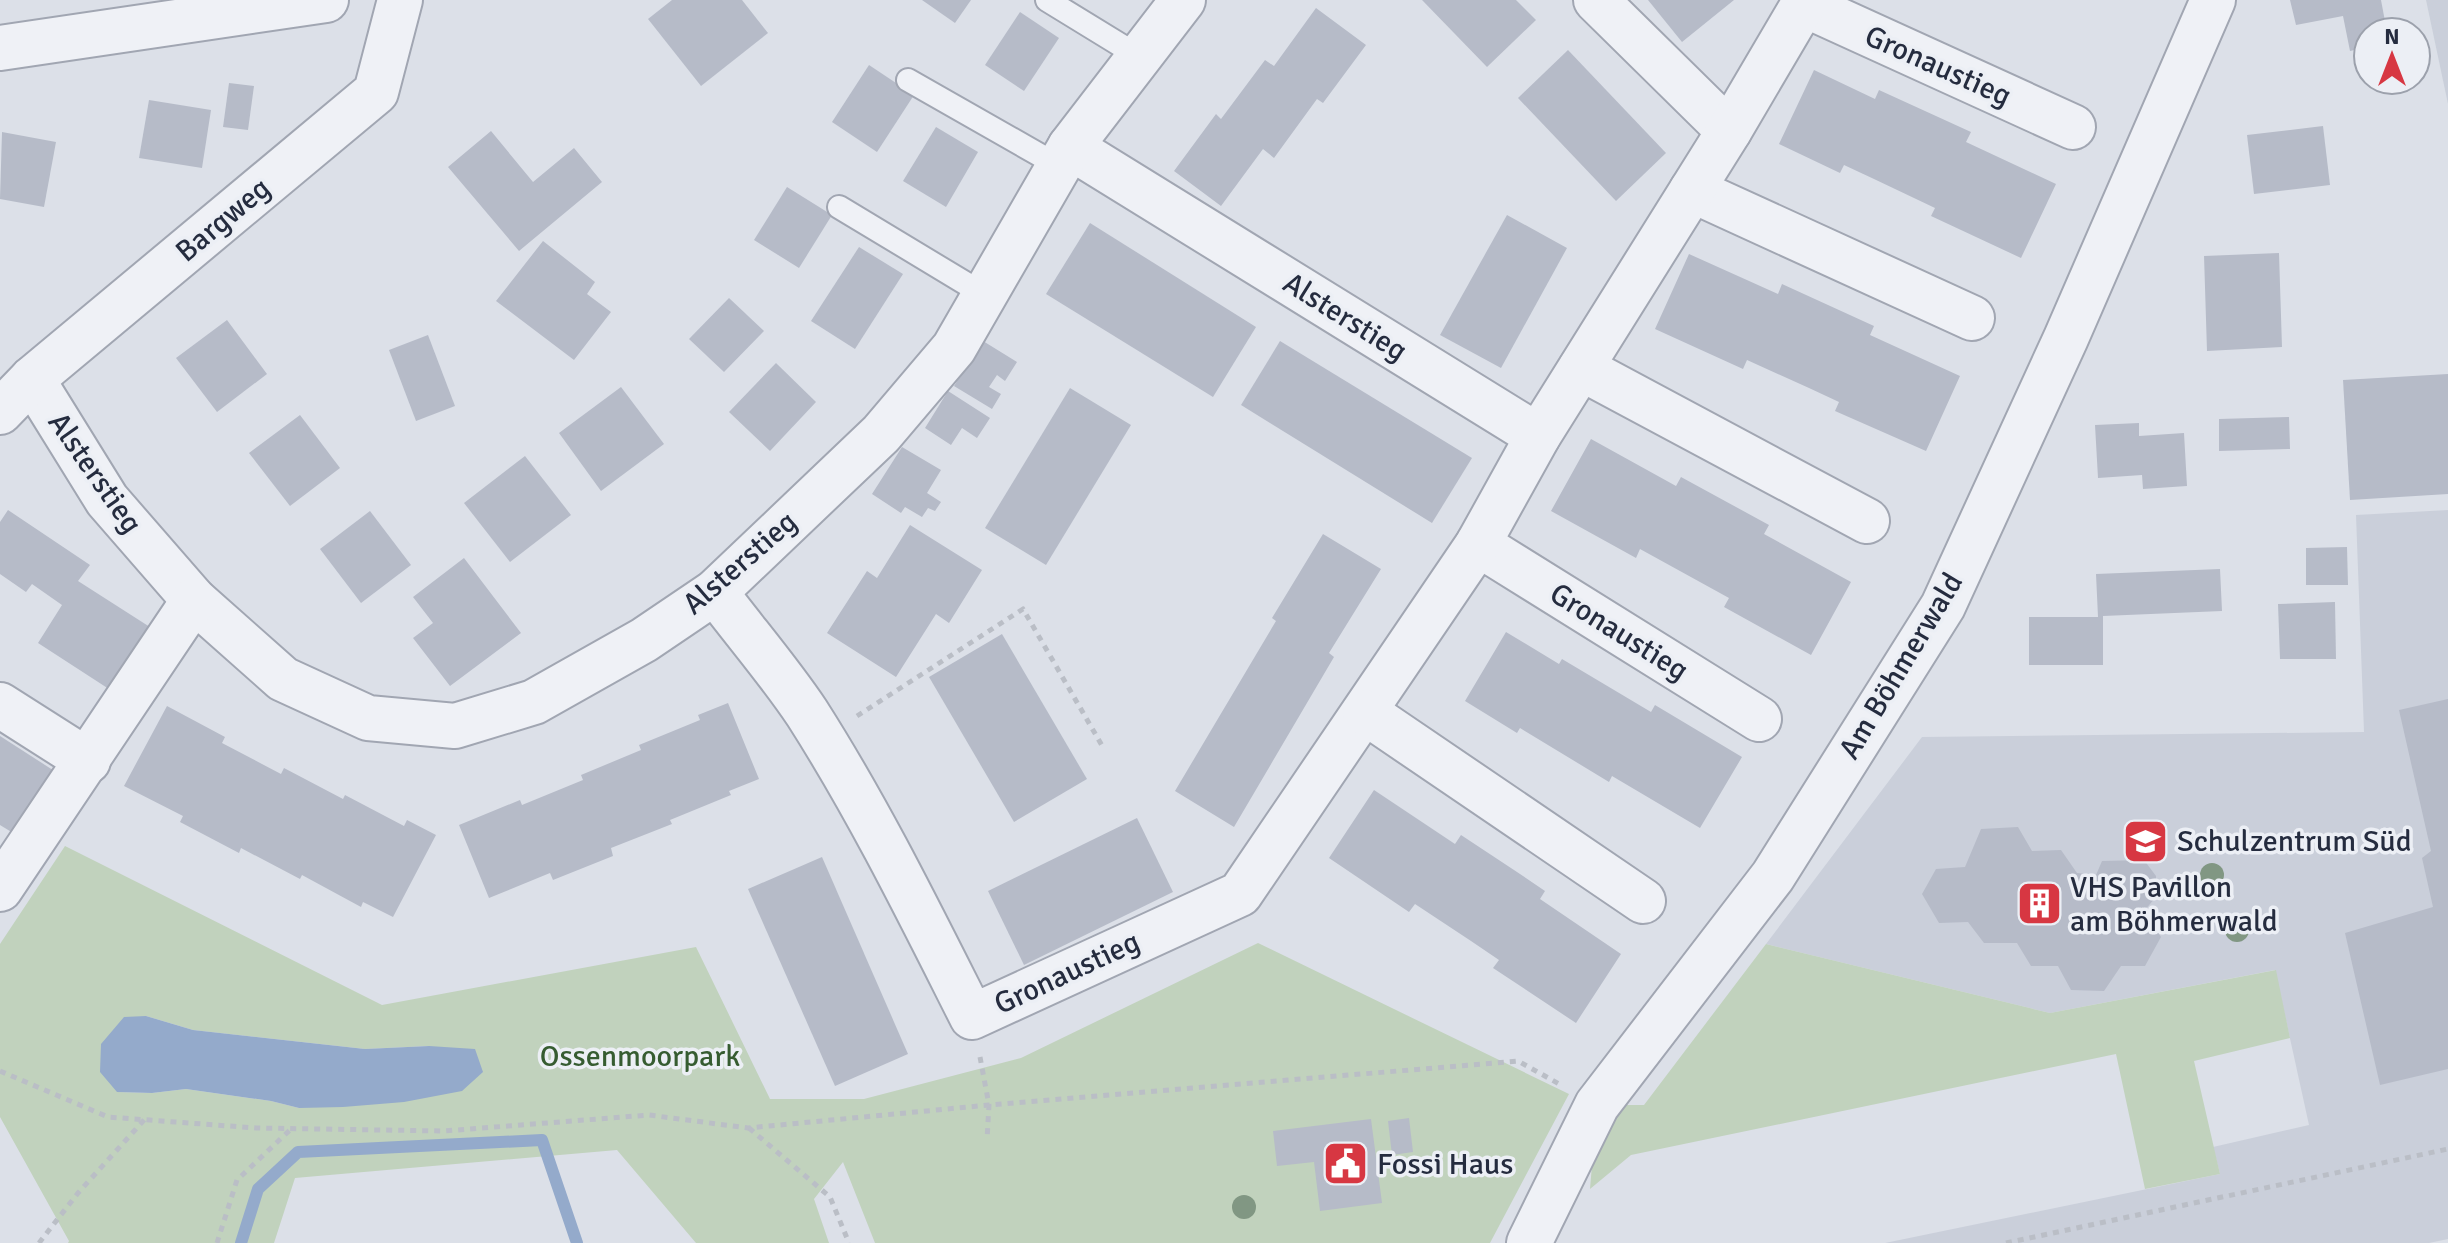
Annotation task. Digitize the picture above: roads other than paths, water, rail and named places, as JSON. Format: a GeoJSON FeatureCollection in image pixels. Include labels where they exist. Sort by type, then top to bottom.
{"type":"FeatureCollection","features":[{"type":"Feature","properties":{"kind":"street"},"geometry":{"type":"LineString","coordinates":[[0,48],[326,0]]}},
{"type":"Feature","properties":{"kind":"street","name":"Bargweg"},"geometry":{"type":"LineString","coordinates":[[0,412],[32,379],[376,92],[400,0]]}},
{"type":"Feature","properties":{"kind":"street","name":"Alsterstieg"},"geometry":{"type":"LineString","coordinates":[[32,379],[107,500],[194,600],[283,679],[368,718],[455,726],[534,702],[644,640],[715,592],[881,434],[954,348],[1065,156],[1183,0]]}},
{"type":"Feature","properties":{"kind":"street"},"geometry":{"type":"LineString","coordinates":[[1596,0],[1729,131]]}},
{"type":"Feature","properties":{"kind":"street","name":"Am Böhmerwald"},"geometry":{"type":"LineString","coordinates":[[1529,1243],[1597,1105],[1773,876],[1943,606],[2066,338],[2213,0]]}},
{"type":"Feature","properties":{"kind":"street","name":"Gronaustieg"},"geometry":{"type":"LineString","coordinates":[[715,592],[805,711],[822,739],[891,856],[972,1017],[1240,894],[1478,544],[1538,436],[1729,131],[1804,2],[2073,127]]}},
{"type":"Feature","properties":{"kind":"street","name":"Alsterstieg"},"geometry":{"type":"LineString","coordinates":[[1065,156],[1538,436]]}},
{"type":"Feature","properties":{"kind":"street"},"geometry":{"type":"LineString","coordinates":[[1692,190],[1972,318]]}},
{"type":"Feature","properties":{"kind":"street"},"geometry":{"type":"LineString","coordinates":[[1581,368],[1867,521]]}},
{"type":"Feature","properties":{"kind":"street","name":"Gronaustieg"},"geometry":{"type":"LineString","coordinates":[[1478,544],[1759,719]]}},
{"type":"Feature","properties":{"kind":"street"},"geometry":{"type":"LineString","coordinates":[[0,889],[194,600]]}},
{"type":"Feature","properties":{"kind":"street"},"geometry":{"type":"LineString","coordinates":[[0,705],[88,761]]}},
{"type":"Feature","properties":{"kind":"street"},"geometry":{"type":"LineString","coordinates":[[1365,712],[1643,901]]}},
{"type":"Feature","properties":{"kind":"lane"},"geometry":{"type":"LineString","coordinates":[[1047,0],[1140,57]]}},
{"type":"Feature","properties":{"kind":"lane"},"geometry":{"type":"LineString","coordinates":[[908,80],[1065,156]]}},
{"type":"Feature","properties":{"kind":"lane"},"geometry":{"type":"LineString","coordinates":[[839,207],[985,295]]}},
{"type":"Feature","properties":{"kind":"water"},"geometry":{"type":"Polygon","coordinates":[[[146,1016],[193,1030],[365,1049],[429,1046],[475,1049],[483,1072],[462,1091],[404,1102],[343,1107],[299,1108],[186,1089],[152,1093],[117,1092],[100,1072],[101,1044],[124,1017],[146,1016]]]}},
{"type":"Feature","properties":{"kind":"waterway"},"geometry":{"type":"LineString","coordinates":[[241,1243],[258,1189],[298,1152],[542,1140],[577,1243]]}},
{"type":"Feature","properties":{"kind":"place","name":"Schulzentrum Süd"},"geometry":{"type":"Point","coordinates":[2146,841]}},
{"type":"Feature","properties":{"kind":"place","name":"VHS Pavillon am Böhmerwald"},"geometry":{"type":"Point","coordinates":[2039,904]}},
{"type":"Feature","properties":{"kind":"place","name":"Fossi Haus"},"geometry":{"type":"Point","coordinates":[1346,1164]}},
{"type":"Feature","properties":{"kind":"park label","name":"Ossenmoorpark"},"geometry":{"type":"Point","coordinates":[640,1056]}}]}
